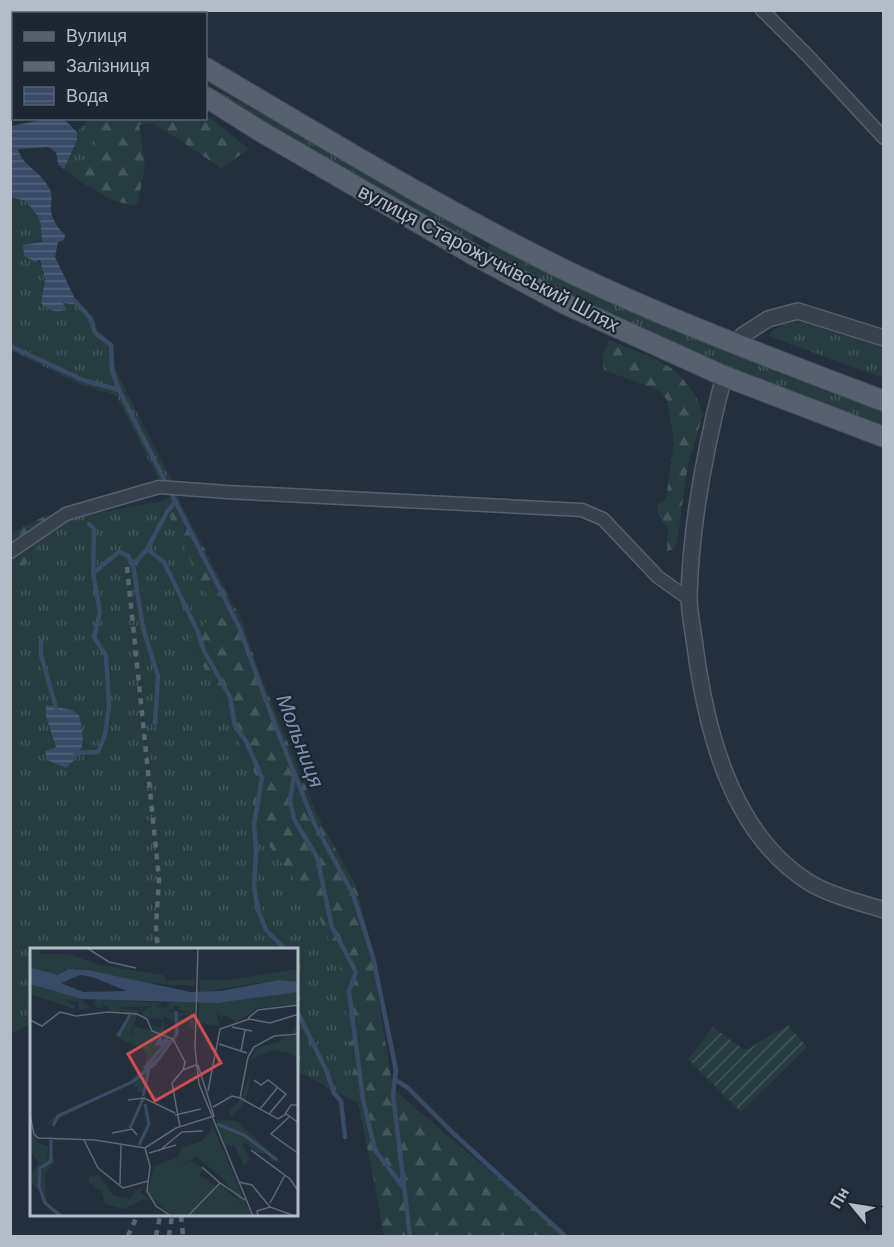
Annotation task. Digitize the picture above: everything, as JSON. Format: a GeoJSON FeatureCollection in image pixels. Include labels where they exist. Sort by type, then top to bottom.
{"type":"FeatureCollection","features":[{"type":"Feature","properties":{"kind":"main road","name":"вулиця Старожучківський Шлях"},"geometry":{"type":"LineString","coordinates":[[207,69],[488,231],[574,274],[735,344],[884,400]]}},
{"type":"Feature","properties":{"kind":"main road","name":"вулиця Старожучківський Шлях"},"geometry":{"type":"LineString","coordinates":[[207,98],[260,131],[474,255],[565,304],[724,376],[884,437]]}},
{"type":"Feature","properties":{"kind":"main road"},"geometry":{"type":"LineString","coordinates":[[474,255],[488,231]]}},
{"type":"Feature","properties":{"kind":"street"},"geometry":{"type":"LineString","coordinates":[[762,10],[884,138]]}},
{"type":"Feature","properties":{"kind":"street"},"geometry":{"type":"LineString","coordinates":[[735,344],[743,335],[768,320],[798,310],[884,338]]}},
{"type":"Feature","properties":{"kind":"street"},"geometry":{"type":"LineString","coordinates":[[724,376],[709,433],[694,515],[689,599],[701,689],[723,770],[756,834],[778,858],[807,882],[850,900],[884,910]]}},
{"type":"Feature","properties":{"kind":"street"},"geometry":{"type":"LineString","coordinates":[[10,552],[66,514],[159,487],[582,510],[603,519],[658,577],[689,599]]}},
{"type":"Feature","properties":{"kind":"green space"},"geometry":{"type":"Polygon","coordinates":[[[207,85],[475,229],[473,239],[464,244],[207,103],[207,85]]]}},
{"type":"Feature","properties":{"kind":"green space"},"geometry":{"type":"Polygon","coordinates":[[[207,116],[249,149],[221,168],[152,123],[139,125],[145,166],[137,206],[114,201],[84,184],[86,164],[96,143],[97,120],[207,120],[207,116]]]}},
{"type":"Feature","properties":{"kind":"green space"},"geometry":{"type":"Polygon","coordinates":[[[88,120],[98,120],[96,144],[86,164],[84,184],[64,169],[77,140],[77,132],[88,120]]]}},
{"type":"Feature","properties":{"kind":"green space"},"geometry":{"type":"Polygon","coordinates":[[[10,197],[26,201],[40,219],[42,242],[23,245],[41,264],[43,270],[44,284],[41,303],[80,304],[94,317],[97,330],[114,346],[115,369],[173,483],[159,481],[116,395],[82,385],[11,351],[10,197]]]}},
{"type":"Feature","properties":{"kind":"green space"},"geometry":{"type":"Polygon","coordinates":[[[496,241],[883,409],[883,428],[729,369],[571,297],[487,255],[489,246],[496,241]]]}},
{"type":"Feature","properties":{"kind":"green space"},"geometry":{"type":"Polygon","coordinates":[[[802,322],[819,323],[883,348],[883,378],[769,336],[779,327],[802,322]]]}},
{"type":"Feature","properties":{"kind":"green space"},"geometry":{"type":"Polygon","coordinates":[[[609,340],[649,356],[675,370],[695,394],[703,414],[688,464],[675,548],[667,552],[668,528],[658,514],[657,504],[666,500],[674,441],[667,400],[658,390],[604,370],[602,357],[609,340]]]}},
{"type":"Feature","properties":{"kind":"green space"},"geometry":{"type":"Polygon","coordinates":[[[176,494],[242,621],[258,669],[317,815],[356,886],[368,934],[393,1089],[566,1236],[384,1236],[358,1103],[340,967],[314,905],[251,822],[256,776],[190,639],[215,613],[162,501],[176,494]]]}},
{"type":"Feature","properties":{"kind":"green space"},"geometry":{"type":"Polygon","coordinates":[[[162,501],[215,613],[190,639],[256,777],[251,822],[314,905],[340,967],[358,1103],[298,1072],[298,948],[30,948],[30,1024],[11,1034],[11,574],[34,558],[43,534],[69,518],[162,501]]]}},
{"type":"Feature","properties":{"kind":"green space"},"geometry":{"type":"Polygon","coordinates":[[[51,513],[34,558],[11,574],[11,533],[51,513]]]}},
{"type":"Feature","properties":{"kind":"green space"},"geometry":{"type":"Polygon","coordinates":[[[788,1025],[807,1047],[741,1112],[688,1059],[713,1027],[743,1049],[748,1049],[788,1025]]]}},
{"type":"Feature","properties":{"kind":"water"},"geometry":{"type":"Polygon","coordinates":[[[42,120],[65,120],[77,132],[77,140],[64,169],[58,164],[56,152],[48,147],[18,149],[23,160],[46,182],[51,194],[53,218],[65,235],[64,240],[58,242],[55,257],[78,305],[63,303],[66,310],[50,310],[41,303],[45,279],[40,260],[35,262],[24,256],[23,245],[42,242],[40,219],[26,201],[10,197],[11,126],[42,120]]]}},
{"type":"Feature","properties":{"kind":"water"},"geometry":{"type":"Polygon","coordinates":[[[46,705],[72,710],[79,715],[82,744],[73,762],[66,768],[47,760],[45,751],[56,747],[46,716],[46,705]]]}},
{"type":"Feature","properties":{"kind":"waterway"},"geometry":{"type":"LineString","coordinates":[[75,301],[90,318],[95,333],[111,345],[112,370],[119,390]]}},
{"type":"Feature","properties":{"kind":"waterway","name":"Мольниця"},"geometry":{"type":"LineString","coordinates":[[10,346],[83,380],[119,390],[239,627],[314,823],[353,894],[373,957],[396,1070],[393,1095],[410,1236]]}},
{"type":"Feature","properties":{"kind":"waterway"},"geometry":{"type":"LineString","coordinates":[[133,565],[147,549],[175,502]]}},
{"type":"Feature","properties":{"kind":"waterway"},"geometry":{"type":"LineString","coordinates":[[89,524],[94,529],[93,573]]}},
{"type":"Feature","properties":{"kind":"waterway"},"geometry":{"type":"LineString","coordinates":[[147,549],[164,562],[197,630],[204,651],[230,697],[235,726],[246,741],[262,778],[254,824],[256,851],[254,887],[258,910],[266,930],[283,948]]}},
{"type":"Feature","properties":{"kind":"waterway"},"geometry":{"type":"LineString","coordinates":[[75,753],[98,752],[105,735],[109,706],[106,656],[94,637],[100,612],[93,573],[119,552],[128,556],[133,565],[143,628],[158,676],[155,723]]}},
{"type":"Feature","properties":{"kind":"waterway"},"geometry":{"type":"LineString","coordinates":[[41,641],[41,655],[57,711]]}},
{"type":"Feature","properties":{"kind":"waterway"},"geometry":{"type":"LineString","coordinates":[[294,776],[290,800],[294,819],[317,857],[332,927],[356,972],[349,991],[363,1099],[375,1150],[403,1187]]}},
{"type":"Feature","properties":{"kind":"waterway"},"geometry":{"type":"LineString","coordinates":[[298,1013],[327,1072],[334,1093],[341,1101],[345,1137]]}},
{"type":"Feature","properties":{"kind":"waterway"},"geometry":{"type":"LineString","coordinates":[[395,1080],[407,1087],[452,1132],[565,1236]]}},
{"type":"Feature","properties":{"kind":"railway"},"geometry":{"type":"LineString","coordinates":[[127,567],[159,879],[156,926],[158,948]]}},
{"type":"Feature","properties":{"kind":"railway"},"geometry":{"type":"LineString","coordinates":[[128,1236],[137,1217]]}},
{"type":"Feature","properties":{"kind":"railway"},"geometry":{"type":"LineString","coordinates":[[156,1236],[160,1217]]}},
{"type":"Feature","properties":{"kind":"railway"},"geometry":{"type":"LineString","coordinates":[[169,1236],[172,1217]]}},
{"type":"Feature","properties":{"kind":"railway"},"geometry":{"type":"LineString","coordinates":[[181,1217],[183,1236]]}}]}
